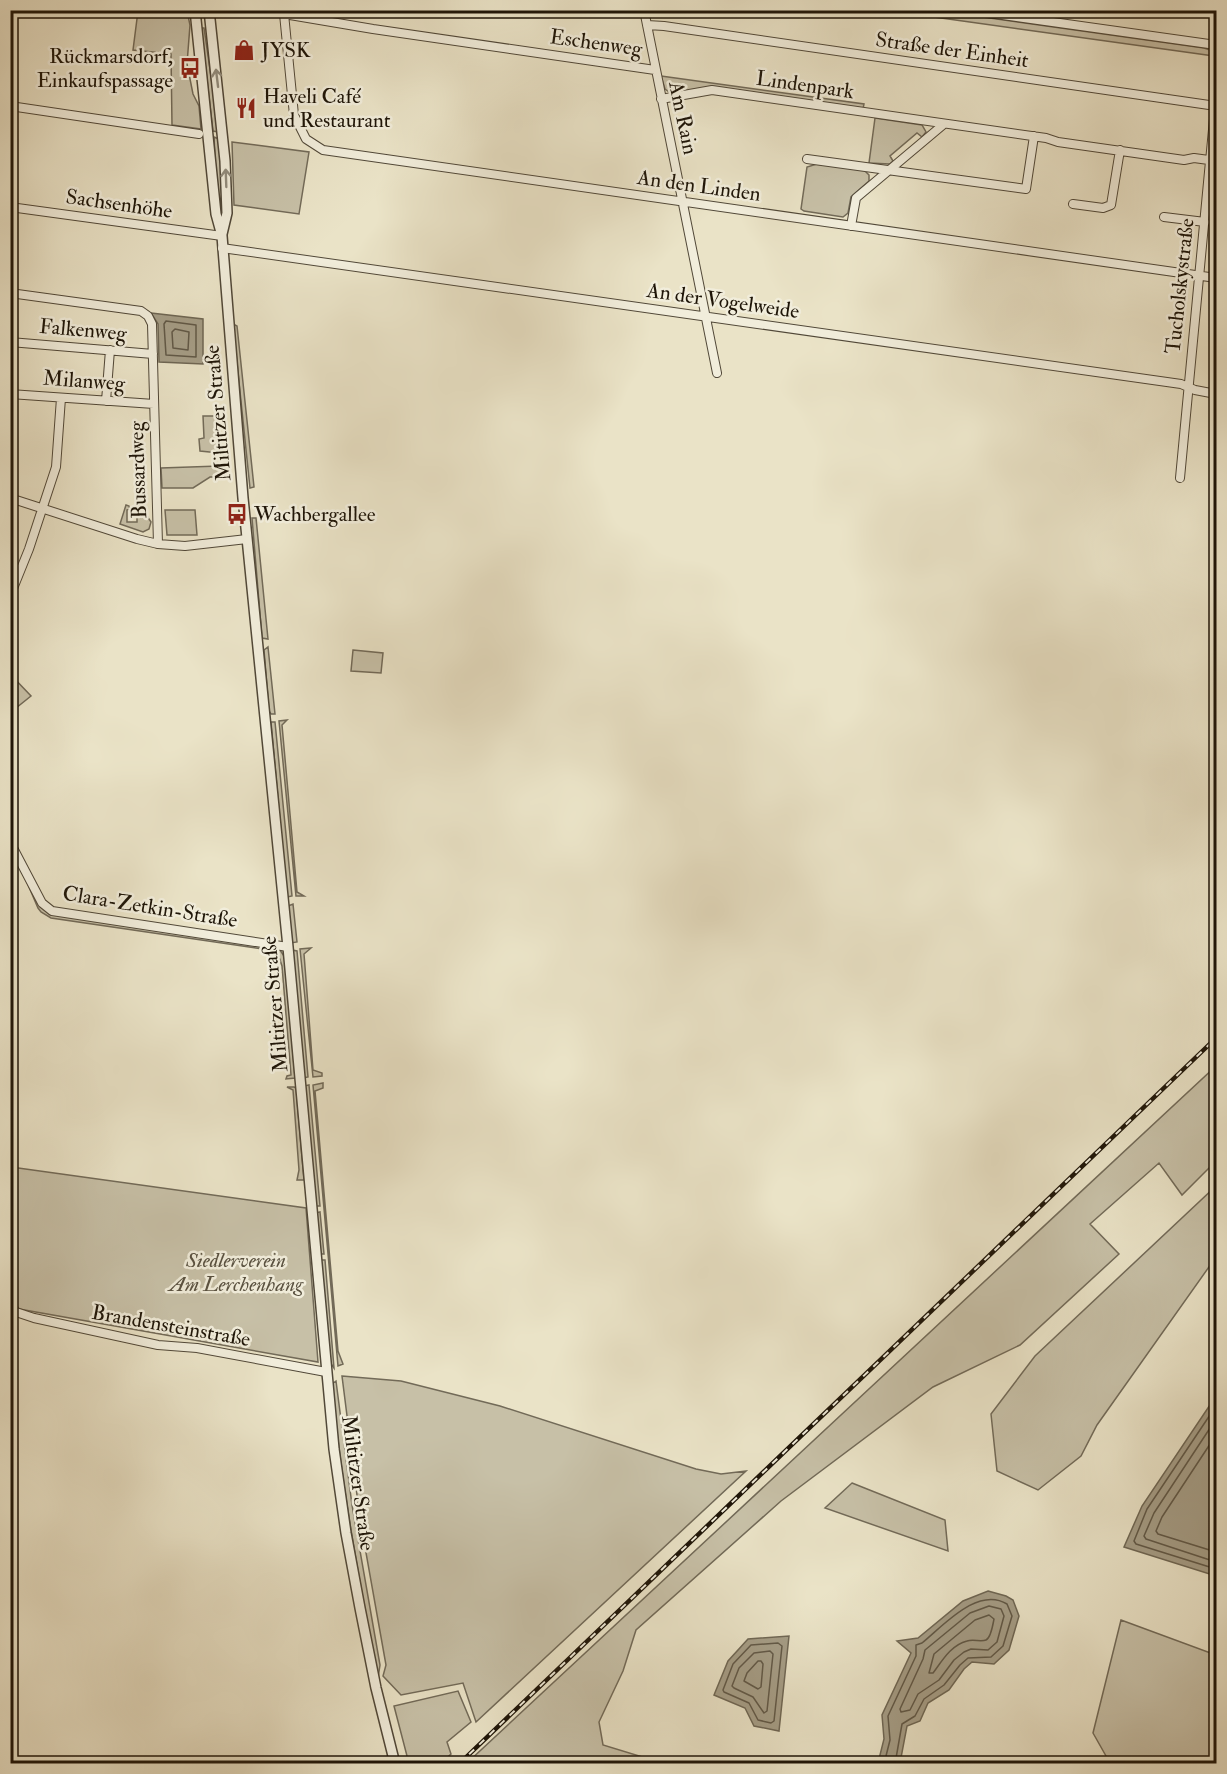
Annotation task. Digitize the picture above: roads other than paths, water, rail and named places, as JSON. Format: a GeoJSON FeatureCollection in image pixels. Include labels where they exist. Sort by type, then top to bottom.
{"type":"FeatureCollection","features":[{"type":"Feature","properties":{"kind":"street","name":"Miltitzer Straße"},"geometry":{"type":"LineString","coordinates":[[195,10],[216,214],[222,237]]}},
{"type":"Feature","properties":{"kind":"street","name":"Miltitzer Straße"},"geometry":{"type":"LineString","coordinates":[[209,10],[225,161],[227,213],[222,248],[247,540],[288,947],[326,1372],[336,1461],[353,1572],[376,1688],[395,1764]]}},
{"type":"Feature","properties":{"kind":"street","name":"Am Rain"},"geometry":{"type":"LineString","coordinates":[[644,10],[654,70],[662,99],[717,374]]}},
{"type":"Feature","properties":{"kind":"street"},"geometry":{"type":"LineString","coordinates":[[967,10],[1216,45]]}},
{"type":"Feature","properties":{"kind":"street","name":"Eschenweg"},"geometry":{"type":"LineString","coordinates":[[283,12],[359,27],[654,70]]}},
{"type":"Feature","properties":{"kind":"street","name":"An den Linden"},"geometry":{"type":"LineString","coordinates":[[283,12],[294,116],[306,139],[317,147],[331,152],[1216,278]]}},
{"type":"Feature","properties":{"kind":"street","name":"Straße der Einheit"},"geometry":{"type":"LineString","coordinates":[[647,26],[676,28],[1216,106]]}},
{"type":"Feature","properties":{"kind":"street","name":"Lindenpark"},"geometry":{"type":"LineString","coordinates":[[662,99],[712,90],[1184,160],[1214,160]]}},
{"type":"Feature","properties":{"kind":"street","name":"Tucholskystraße"},"geometry":{"type":"LineString","coordinates":[[1180,478],[1205,222],[1214,160],[1216,98]]}},
{"type":"Feature","properties":{"kind":"street"},"geometry":{"type":"LineString","coordinates":[[10,106],[199,134]]}},
{"type":"Feature","properties":{"kind":"street"},"geometry":{"type":"LineString","coordinates":[[851,226],[856,198],[944,124]]}},
{"type":"Feature","properties":{"kind":"street"},"geometry":{"type":"LineString","coordinates":[[807,159],[1026,189],[1034,136]]}},
{"type":"Feature","properties":{"kind":"street"},"geometry":{"type":"LineString","coordinates":[[1073,204],[1103,208],[1111,205],[1120,150]]}},
{"type":"Feature","properties":{"kind":"street","name":"Sachsenhöhe"},"geometry":{"type":"LineString","coordinates":[[10,207],[222,237]]}},
{"type":"Feature","properties":{"kind":"street"},"geometry":{"type":"LineString","coordinates":[[1164,217],[1205,222]]}},
{"type":"Feature","properties":{"kind":"street","name":"An der Vogelweide"},"geometry":{"type":"LineString","coordinates":[[222,248],[1181,384],[1216,394]]}},
{"type":"Feature","properties":{"kind":"street","name":"Bussardweg"},"geometry":{"type":"LineString","coordinates":[[10,293],[141,311],[148,316],[153,324],[158,544],[185,546],[247,540]]}},
{"type":"Feature","properties":{"kind":"street","name":"Falkenweg"},"geometry":{"type":"LineString","coordinates":[[10,342],[153,354]]}},
{"type":"Feature","properties":{"kind":"street"},"geometry":{"type":"LineString","coordinates":[[106,401],[110,350]]}},
{"type":"Feature","properties":{"kind":"street","name":"Milanweg"},"geometry":{"type":"LineString","coordinates":[[10,394],[154,404]]}},
{"type":"Feature","properties":{"kind":"street"},"geometry":{"type":"LineString","coordinates":[[10,596],[19,579],[56,467],[61,398]]}},
{"type":"Feature","properties":{"kind":"street"},"geometry":{"type":"LineString","coordinates":[[10,498],[137,540],[158,544]]}},
{"type":"Feature","properties":{"kind":"street","name":"Clara-Zetkin-Straße"},"geometry":{"type":"LineString","coordinates":[[10,842],[42,903],[52,911],[288,947]]}},
{"type":"Feature","properties":{"kind":"street","name":"Brandensteinstraße"},"geometry":{"type":"LineString","coordinates":[[10,1310],[34,1318],[159,1345],[197,1348],[326,1372]]}},
{"type":"Feature","properties":{"kind":"water"},"geometry":{"type":"Polygon","coordinates":[[[151,313],[203,319],[203,364],[159,362],[158,324],[151,313]]]}},
{"type":"Feature","properties":{"kind":"water"},"geometry":{"type":"Polygon","coordinates":[[[1216,1396],[1216,1576],[1124,1547],[1142,1506],[1216,1396]]]}},
{"type":"Feature","properties":{"kind":"water"},"geometry":{"type":"Polygon","coordinates":[[[988,1591],[1013,1600],[1019,1616],[1009,1650],[994,1664],[972,1662],[949,1690],[928,1703],[920,1721],[907,1726],[900,1763],[878,1763],[884,1739],[882,1715],[911,1653],[897,1641],[918,1638],[963,1601],[988,1591]]]}},
{"type":"Feature","properties":{"kind":"water"},"geometry":{"type":"Polygon","coordinates":[[[789,1636],[779,1731],[754,1726],[745,1708],[714,1695],[728,1661],[748,1639],[789,1636]]]}},
{"type":"Feature","properties":{"kind":"railway"},"geometry":{"type":"LineString","coordinates":[[459,1764],[1216,1038]]}},
{"type":"Feature","properties":{"kind":"place","name":"JYSK"},"geometry":{"type":"Point","coordinates":[244,50]}},
{"type":"Feature","properties":{"kind":"place","name":"Rückmarsdorf, Einkaufspassage"},"geometry":{"type":"Point","coordinates":[190,68]}},
{"type":"Feature","properties":{"kind":"place","name":"Haveli Café und Restaurant"},"geometry":{"type":"Point","coordinates":[246,108]}},
{"type":"Feature","properties":{"kind":"place","name":"Wachbergallee"},"geometry":{"type":"Point","coordinates":[237,514]}},
{"type":"Feature","properties":{"kind":"park label","name":"Siedlerverein Am Lerchenhang"},"geometry":{"type":"Point","coordinates":[236,1272]}}]}
